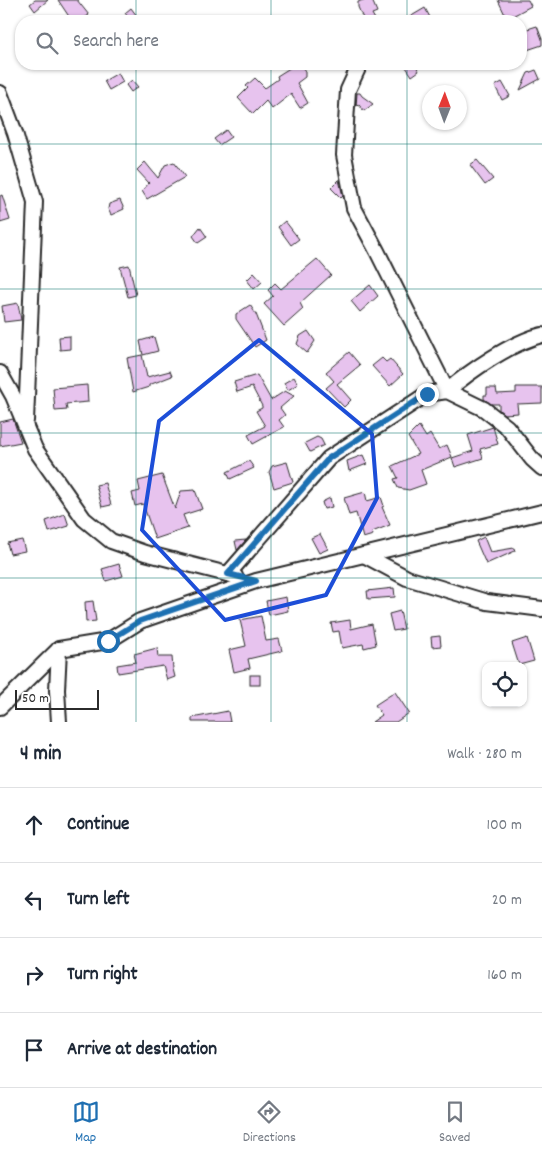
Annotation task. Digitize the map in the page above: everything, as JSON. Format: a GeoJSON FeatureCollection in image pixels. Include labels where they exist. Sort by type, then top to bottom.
{"type":"FeatureCollection","features":[{"type":"Feature","properties":{"kind":"street"},"geometry":{"type":"LineString","coordinates":[[357,70],[348,90],[344,155],[354,208],[447,391],[484,409],[508,427],[532,459],[542,468]]}},
{"type":"Feature","properties":{"kind":"street"},"geometry":{"type":"LineString","coordinates":[[0,92],[15,133],[35,202],[26,427]]}},
{"type":"Feature","properties":{"kind":"street"},"geometry":{"type":"LineString","coordinates":[[228,574],[329,458],[427,394],[447,391],[468,372],[529,338],[542,335]]}},
{"type":"Feature","properties":{"kind":"street"},"geometry":{"type":"LineString","coordinates":[[0,374],[13,396],[35,449],[84,519],[111,541],[145,554],[256,581]]}},
{"type":"Feature","properties":{"kind":"street"},"geometry":{"type":"LineString","coordinates":[[0,707],[59,649],[108,641],[140,621],[256,581],[542,512]]}},
{"type":"Feature","properties":{"kind":"street"},"geometry":{"type":"LineString","coordinates":[[364,555],[407,578],[487,602],[542,609]]}},
{"type":"Feature","properties":{"kind":"street"},"geometry":{"type":"LineString","coordinates":[[59,649],[57,690],[59,722]]}},
{"type":"Feature","properties":{"kind":"highlighted area"},"geometry":{"type":"Polygon","coordinates":[[[259,340],[372,434],[377,498],[326,595],[225,620],[142,530],[159,421],[259,340]]]}},
{"type":"Feature","properties":{"kind":"building"},"geometry":{"type":"Polygon","coordinates":[[[35,0],[48,0],[35,11],[30,4],[35,0]]]}},
{"type":"Feature","properties":{"kind":"building"},"geometry":{"type":"Polygon","coordinates":[[[58,0],[77,0],[89,15],[68,15],[58,0]]]}},
{"type":"Feature","properties":{"kind":"building"},"geometry":{"type":"Polygon","coordinates":[[[372,0],[377,12],[373,15],[361,15],[358,2],[372,0]]]}},
{"type":"Feature","properties":{"kind":"building"},"geometry":{"type":"Polygon","coordinates":[[[498,0],[528,0],[531,6],[514,15],[505,15],[498,0]]]}},
{"type":"Feature","properties":{"kind":"building"},"geometry":{"type":"Polygon","coordinates":[[[131,8],[136,15],[126,15],[125,13],[131,8]]]}},
{"type":"Feature","properties":{"kind":"building"},"geometry":{"type":"Polygon","coordinates":[[[425,8],[429,15],[413,15],[425,8]]]}},
{"type":"Feature","properties":{"kind":"building"},"geometry":{"type":"Polygon","coordinates":[[[537,26],[542,39],[542,45],[527,50],[527,29],[537,26]]]}},
{"type":"Feature","properties":{"kind":"building"},"geometry":{"type":"Polygon","coordinates":[[[286,70],[304,70],[305,77],[297,83],[308,103],[300,108],[291,94],[272,109],[266,101],[253,114],[238,98],[248,88],[246,86],[255,78],[265,88],[278,79],[277,76],[286,70]]]}},
{"type":"Feature","properties":{"kind":"building"},"geometry":{"type":"Polygon","coordinates":[[[408,70],[418,70],[419,71],[412,76],[408,70]]]}},
{"type":"Feature","properties":{"kind":"building"},"geometry":{"type":"Polygon","coordinates":[[[536,70],[540,79],[520,90],[528,73],[536,70]]]}},
{"type":"Feature","properties":{"kind":"building"},"geometry":{"type":"Polygon","coordinates":[[[118,73],[123,82],[109,90],[104,81],[118,73]]]}},
{"type":"Feature","properties":{"kind":"building"},"geometry":{"type":"Polygon","coordinates":[[[132,80],[138,87],[131,92],[126,85],[132,80]]]}},
{"type":"Feature","properties":{"kind":"building"},"geometry":{"type":"Polygon","coordinates":[[[502,82],[510,96],[502,100],[495,86],[502,82]]]}},
{"type":"Feature","properties":{"kind":"building"},"geometry":{"type":"Polygon","coordinates":[[[357,93],[360,93],[373,104],[364,111],[359,105],[356,106],[357,93]]]}},
{"type":"Feature","properties":{"kind":"building"},"geometry":{"type":"Polygon","coordinates":[[[226,130],[231,137],[219,145],[214,139],[226,130]]]}},
{"type":"Feature","properties":{"kind":"building"},"geometry":{"type":"Polygon","coordinates":[[[477,160],[493,179],[485,185],[470,165],[477,160]]]}},
{"type":"Feature","properties":{"kind":"building"},"geometry":{"type":"Polygon","coordinates":[[[145,162],[158,178],[165,165],[174,162],[185,177],[147,199],[142,191],[149,183],[137,170],[145,162]]]}},
{"type":"Feature","properties":{"kind":"building"},"geometry":{"type":"Polygon","coordinates":[[[339,180],[343,196],[341,198],[331,188],[339,180]]]}},
{"type":"Feature","properties":{"kind":"building"},"geometry":{"type":"Polygon","coordinates":[[[2,195],[10,220],[0,223],[0,196],[2,195]]]}},
{"type":"Feature","properties":{"kind":"building"},"geometry":{"type":"Polygon","coordinates":[[[120,200],[124,209],[111,215],[108,209],[109,204],[120,200]]]}},
{"type":"Feature","properties":{"kind":"building"},"geometry":{"type":"Polygon","coordinates":[[[285,221],[299,239],[291,245],[278,227],[285,221]]]}},
{"type":"Feature","properties":{"kind":"building"},"geometry":{"type":"Polygon","coordinates":[[[200,227],[207,237],[198,243],[193,236],[200,227]]]}},
{"type":"Feature","properties":{"kind":"building"},"geometry":{"type":"Polygon","coordinates":[[[317,259],[331,275],[300,303],[303,309],[284,326],[264,304],[273,296],[268,290],[275,283],[281,289],[317,259]]]}},
{"type":"Feature","properties":{"kind":"building"},"geometry":{"type":"Polygon","coordinates":[[[129,265],[136,295],[128,297],[120,267],[129,265]]]}},
{"type":"Feature","properties":{"kind":"building"},"geometry":{"type":"Polygon","coordinates":[[[254,273],[262,282],[254,289],[247,280],[254,273]]]}},
{"type":"Feature","properties":{"kind":"building"},"geometry":{"type":"Polygon","coordinates":[[[370,285],[378,296],[360,312],[351,301],[370,285]]]}},
{"type":"Feature","properties":{"kind":"building"},"geometry":{"type":"Polygon","coordinates":[[[18,303],[21,320],[4,322],[2,306],[18,303]]]}},
{"type":"Feature","properties":{"kind":"building"},"geometry":{"type":"Polygon","coordinates":[[[250,305],[256,314],[266,340],[255,347],[236,319],[236,314],[250,305]]]}},
{"type":"Feature","properties":{"kind":"building"},"geometry":{"type":"Polygon","coordinates":[[[308,331],[315,341],[307,353],[297,344],[300,336],[308,331]]]}},
{"type":"Feature","properties":{"kind":"building"},"geometry":{"type":"Polygon","coordinates":[[[70,336],[70,349],[60,350],[59,337],[70,336]]]}},
{"type":"Feature","properties":{"kind":"building"},"geometry":{"type":"Polygon","coordinates":[[[154,337],[158,351],[143,355],[140,341],[154,337]]]}},
{"type":"Feature","properties":{"kind":"building"},"geometry":{"type":"Polygon","coordinates":[[[349,352],[360,365],[337,384],[351,400],[344,407],[326,388],[334,381],[326,372],[349,352]]]}},
{"type":"Feature","properties":{"kind":"building"},"geometry":{"type":"Polygon","coordinates":[[[142,355],[147,377],[170,371],[172,376],[133,392],[127,358],[142,355]]]}},
{"type":"Feature","properties":{"kind":"building"},"geometry":{"type":"Polygon","coordinates":[[[382,358],[386,362],[390,359],[403,374],[390,386],[372,366],[382,358]]]}},
{"type":"Feature","properties":{"kind":"building"},"geometry":{"type":"Polygon","coordinates":[[[257,375],[271,400],[285,391],[294,396],[280,408],[285,415],[279,420],[284,427],[253,444],[248,435],[265,426],[256,411],[262,408],[262,406],[252,387],[237,392],[234,382],[257,375]]]}},
{"type":"Feature","properties":{"kind":"building"},"geometry":{"type":"Polygon","coordinates":[[[294,377],[298,384],[288,390],[284,383],[294,377]]]}},
{"type":"Feature","properties":{"kind":"building"},"geometry":{"type":"Polygon","coordinates":[[[87,385],[88,402],[66,404],[67,410],[55,411],[53,388],[87,385]]]}},
{"type":"Feature","properties":{"kind":"building"},"geometry":{"type":"Polygon","coordinates":[[[516,387],[542,387],[542,403],[517,404],[518,413],[504,414],[499,410],[499,404],[491,404],[484,399],[484,395],[487,395],[487,388],[496,388],[497,394],[516,393],[516,387]]]}},
{"type":"Feature","properties":{"kind":"building"},"geometry":{"type":"Polygon","coordinates":[[[13,419],[21,442],[0,446],[0,422],[13,419]]]}},
{"type":"Feature","properties":{"kind":"building"},"geometry":{"type":"Polygon","coordinates":[[[419,426],[426,437],[430,434],[439,449],[447,445],[452,457],[421,470],[426,484],[409,490],[398,488],[394,479],[398,478],[392,466],[418,454],[408,437],[419,426]]]}},
{"type":"Feature","properties":{"kind":"building"},"geometry":{"type":"Polygon","coordinates":[[[493,427],[498,444],[480,449],[483,458],[455,467],[452,458],[473,451],[468,435],[493,427]]]}},
{"type":"Feature","properties":{"kind":"building"},"geometry":{"type":"Polygon","coordinates":[[[317,437],[321,439],[324,445],[310,452],[305,443],[317,437]]]}},
{"type":"Feature","properties":{"kind":"building"},"geometry":{"type":"Polygon","coordinates":[[[363,455],[367,464],[349,471],[347,461],[363,455]]]}},
{"type":"Feature","properties":{"kind":"building"},"geometry":{"type":"Polygon","coordinates":[[[249,461],[254,468],[230,479],[227,472],[249,461]]]}},
{"type":"Feature","properties":{"kind":"building"},"geometry":{"type":"Polygon","coordinates":[[[287,462],[293,482],[274,488],[269,472],[272,466],[287,462]]]}},
{"type":"Feature","properties":{"kind":"building"},"geometry":{"type":"Polygon","coordinates":[[[162,475],[175,509],[181,491],[195,490],[202,509],[183,515],[188,528],[155,539],[143,504],[135,506],[132,493],[140,491],[138,481],[162,475]]]}},
{"type":"Feature","properties":{"kind":"building"},"geometry":{"type":"Polygon","coordinates":[[[105,483],[111,505],[102,507],[96,485],[105,483]]]}},
{"type":"Feature","properties":{"kind":"building"},"geometry":{"type":"Polygon","coordinates":[[[365,492],[367,501],[381,497],[384,506],[382,507],[390,525],[372,532],[373,535],[363,538],[356,513],[349,515],[344,498],[365,492]]]}},
{"type":"Feature","properties":{"kind":"building"},"geometry":{"type":"Polygon","coordinates":[[[330,498],[332,507],[324,509],[322,502],[330,498]]]}},
{"type":"Feature","properties":{"kind":"building"},"geometry":{"type":"Polygon","coordinates":[[[65,514],[69,526],[49,532],[46,521],[65,514]]]}},
{"type":"Feature","properties":{"kind":"building"},"geometry":{"type":"Polygon","coordinates":[[[320,534],[328,549],[319,553],[311,538],[320,534]]]}},
{"type":"Feature","properties":{"kind":"building"},"geometry":{"type":"Polygon","coordinates":[[[484,537],[490,552],[514,548],[515,551],[486,564],[476,541],[484,537]]]}},
{"type":"Feature","properties":{"kind":"building"},"geometry":{"type":"Polygon","coordinates":[[[22,540],[25,551],[10,554],[7,543],[22,540]]]}},
{"type":"Feature","properties":{"kind":"building"},"geometry":{"type":"Polygon","coordinates":[[[246,540],[237,550],[235,541],[246,540]]]}},
{"type":"Feature","properties":{"kind":"building"},"geometry":{"type":"Polygon","coordinates":[[[119,564],[123,576],[106,581],[102,569],[119,564]]]}},
{"type":"Feature","properties":{"kind":"building"},"geometry":{"type":"Polygon","coordinates":[[[394,588],[395,597],[368,599],[367,591],[394,588]]]}},
{"type":"Feature","properties":{"kind":"building"},"geometry":{"type":"Polygon","coordinates":[[[286,597],[288,611],[269,615],[266,601],[286,597]]]}},
{"type":"Feature","properties":{"kind":"building"},"geometry":{"type":"Polygon","coordinates":[[[93,601],[96,621],[86,622],[85,602],[93,601]]]}},
{"type":"Feature","properties":{"kind":"building"},"geometry":{"type":"Polygon","coordinates":[[[400,611],[404,629],[393,631],[389,614],[400,611]]]}},
{"type":"Feature","properties":{"kind":"building"},"geometry":{"type":"Polygon","coordinates":[[[261,616],[266,641],[279,639],[282,651],[248,659],[250,668],[234,672],[229,650],[246,646],[240,620],[261,616]]]}},
{"type":"Feature","properties":{"kind":"building"},"geometry":{"type":"Polygon","coordinates":[[[350,620],[351,629],[372,624],[376,645],[364,648],[363,644],[342,648],[339,631],[333,632],[331,623],[350,620]]]}},
{"type":"Feature","properties":{"kind":"building"},"geometry":{"type":"Polygon","coordinates":[[[440,636],[441,646],[432,647],[431,637],[440,636]]]}},
{"type":"Feature","properties":{"kind":"building"},"geometry":{"type":"Polygon","coordinates":[[[527,638],[534,661],[518,662],[512,643],[527,638]]]}},
{"type":"Feature","properties":{"kind":"building"},"geometry":{"type":"Polygon","coordinates":[[[157,648],[158,657],[172,657],[175,677],[167,680],[163,666],[118,673],[117,665],[136,662],[134,654],[157,648]]]}},
{"type":"Feature","properties":{"kind":"building"},"geometry":{"type":"Polygon","coordinates":[[[250,675],[260,675],[260,685],[250,685],[250,675]]]}},
{"type":"Feature","properties":{"kind":"building"},"geometry":{"type":"Polygon","coordinates":[[[395,692],[409,713],[396,722],[372,722],[382,715],[375,705],[395,692]]]}},
{"type":"Feature","properties":{"kind":"building"},"geometry":{"type":"Polygon","coordinates":[[[228,711],[230,722],[192,722],[192,718],[228,711]]]}},
{"type":"Feature","properties":{"kind":"route"},"geometry":{"type":"LineString","coordinates":[[108,641],[140,621],[256,581],[228,574],[329,458],[427,394]]}}]}
